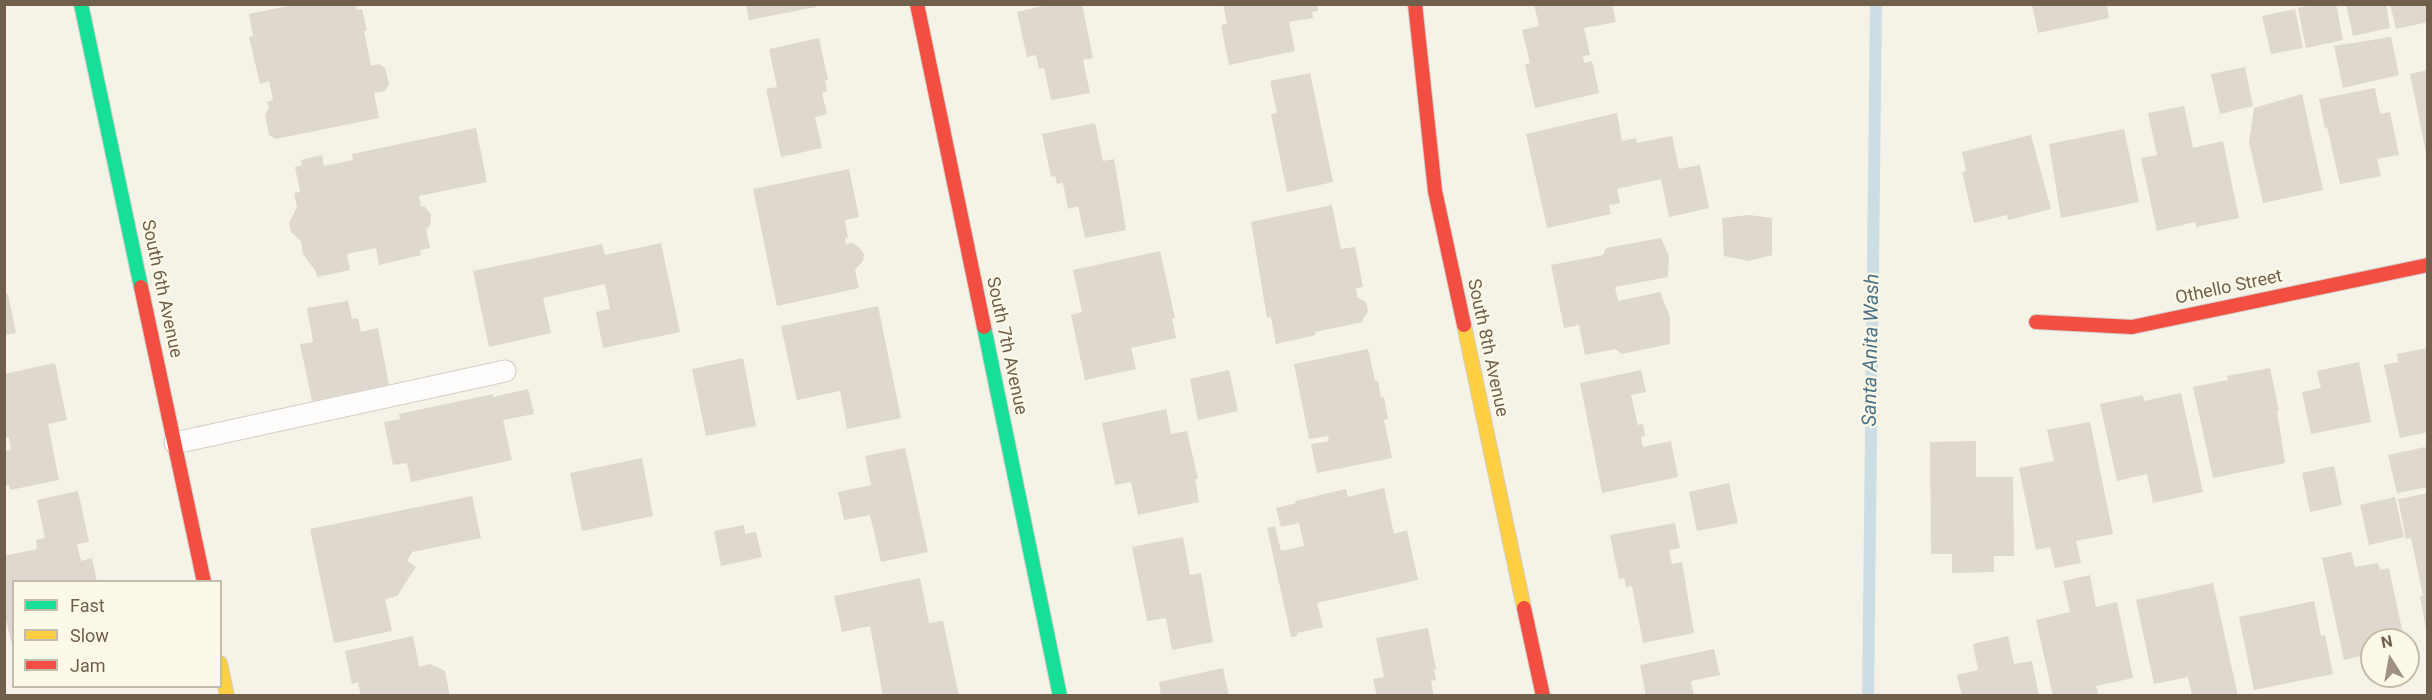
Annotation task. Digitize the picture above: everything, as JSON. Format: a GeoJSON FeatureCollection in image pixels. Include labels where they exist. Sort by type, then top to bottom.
{"type":"FeatureCollection","features":[{"type":"Feature","properties":{"kind":"street","name":"South 6th Avenue"},"geometry":{"type":"LineString","coordinates":[[81,4],[204,580]]}},
{"type":"Feature","properties":{"kind":"street","name":"South 7th Avenue"},"geometry":{"type":"LineString","coordinates":[[917,4],[1060,696]]}},
{"type":"Feature","properties":{"kind":"street","name":"South 8th Avenue"},"geometry":{"type":"LineString","coordinates":[[1415,4],[1435,191],[1543,696]]}},
{"type":"Feature","properties":{"kind":"street","name":"Othello Street"},"geometry":{"type":"LineString","coordinates":[[2036,322],[2133,327],[2427,264]]}},
{"type":"Feature","properties":{"kind":"street"},"geometry":{"type":"LineString","coordinates":[[222,672],[227,696]]}},
{"type":"Feature","properties":{"kind":"lane"},"geometry":{"type":"LineString","coordinates":[[175,444],[505,371]]}},
{"type":"Feature","properties":{"kind":"building"},"geometry":{"type":"Polygon","coordinates":[[[298,4],[356,4],[357,10],[362,9],[371,66],[379,64],[385,68],[389,84],[385,91],[374,93],[379,118],[276,139],[269,135],[265,114],[269,108],[267,102],[273,100],[269,81],[260,84],[249,37],[253,36],[249,14],[298,4]]]}},
{"type":"Feature","properties":{"kind":"building"},"geometry":{"type":"Polygon","coordinates":[[[746,4],[815,4],[816,7],[749,20],[746,4]]]}},
{"type":"Feature","properties":{"kind":"building"},"geometry":{"type":"Polygon","coordinates":[[[1052,4],[1082,4],[1093,58],[1083,60],[1090,93],[1051,100],[1044,68],[1039,69],[1036,55],[1027,57],[1017,12],[1052,4]]]}},
{"type":"Feature","properties":{"kind":"building"},"geometry":{"type":"Polygon","coordinates":[[[1223,4],[1317,4],[1318,11],[1312,12],[1313,18],[1289,22],[1295,51],[1229,65],[1221,25],[1227,24],[1223,4]]]}},
{"type":"Feature","properties":{"kind":"building"},"geometry":{"type":"Polygon","coordinates":[[[1534,4],[1612,4],[1616,22],[1584,28],[1590,55],[1583,56],[1584,63],[1592,61],[1599,93],[1535,108],[1525,65],[1530,63],[1522,30],[1539,26],[1534,4]]]}},
{"type":"Feature","properties":{"kind":"building"},"geometry":{"type":"Polygon","coordinates":[[[2316,4],[2336,4],[2343,40],[2306,48],[2298,8],[2316,4]]]}},
{"type":"Feature","properties":{"kind":"building"},"geometry":{"type":"Polygon","coordinates":[[[2346,4],[2386,4],[2390,28],[2353,36],[2346,4]]]}},
{"type":"Feature","properties":{"kind":"building"},"geometry":{"type":"Polygon","coordinates":[[[2390,4],[2428,4],[2428,22],[2396,29],[2390,4]]]}},
{"type":"Feature","properties":{"kind":"building"},"geometry":{"type":"Polygon","coordinates":[[[2032,5],[2107,5],[2109,18],[2038,33],[2032,5]]]}},
{"type":"Feature","properties":{"kind":"building"},"geometry":{"type":"Polygon","coordinates":[[[2295,9],[2303,48],[2271,54],[2262,16],[2295,9]]]}},
{"type":"Feature","properties":{"kind":"building"},"geometry":{"type":"Polygon","coordinates":[[[2391,37],[2399,75],[2343,88],[2334,46],[2391,37]]]}},
{"type":"Feature","properties":{"kind":"building"},"geometry":{"type":"Polygon","coordinates":[[[819,38],[828,80],[825,80],[827,91],[822,93],[827,114],[815,117],[822,148],[781,157],[766,89],[777,87],[769,49],[819,38]]]}},
{"type":"Feature","properties":{"kind":"building"},"geometry":{"type":"Polygon","coordinates":[[[2245,67],[2253,106],[2220,114],[2211,74],[2245,67]]]}},
{"type":"Feature","properties":{"kind":"building"},"geometry":{"type":"Polygon","coordinates":[[[2428,70],[2428,153],[2426,153],[2410,74],[2428,70]]]}},
{"type":"Feature","properties":{"kind":"building"},"geometry":{"type":"Polygon","coordinates":[[[1310,73],[1333,182],[1287,192],[1271,114],[1277,113],[1270,81],[1310,73]]]}},
{"type":"Feature","properties":{"kind":"building"},"geometry":{"type":"Polygon","coordinates":[[[2375,88],[2380,114],[2390,112],[2399,155],[2377,159],[2381,176],[2340,184],[2319,99],[2375,88]]]}},
{"type":"Feature","properties":{"kind":"building"},"geometry":{"type":"Polygon","coordinates":[[[2302,94],[2323,190],[2263,203],[2249,142],[2254,108],[2302,94]]]}},
{"type":"Feature","properties":{"kind":"building"},"geometry":{"type":"Polygon","coordinates":[[[2184,106],[2193,148],[2223,141],[2239,218],[2196,227],[2195,222],[2157,231],[2141,158],[2157,155],[2148,113],[2184,106]]]}},
{"type":"Feature","properties":{"kind":"building"},"geometry":{"type":"Polygon","coordinates":[[[1617,113],[1622,141],[1636,138],[1637,143],[1672,136],[1679,169],[1700,165],[1709,208],[1669,217],[1661,179],[1617,189],[1620,203],[1609,205],[1611,214],[1547,228],[1526,134],[1617,113]]]}},
{"type":"Feature","properties":{"kind":"building"},"geometry":{"type":"Polygon","coordinates":[[[1095,123],[1103,161],[1114,159],[1126,230],[1085,238],[1078,206],[1068,209],[1063,183],[1057,184],[1055,176],[1051,177],[1042,134],[1095,123]]]}},
{"type":"Feature","properties":{"kind":"building"},"geometry":{"type":"Polygon","coordinates":[[[476,128],[487,182],[419,196],[421,207],[424,206],[431,214],[430,226],[426,229],[430,248],[420,250],[421,255],[379,265],[376,248],[347,254],[350,270],[317,277],[303,254],[301,241],[291,232],[289,223],[297,207],[294,193],[300,192],[295,167],[302,165],[301,160],[322,155],[324,166],[353,160],[352,154],[476,128]]]}},
{"type":"Feature","properties":{"kind":"building"},"geometry":{"type":"Polygon","coordinates":[[[2124,129],[2139,202],[2061,218],[2049,144],[2124,129]]]}},
{"type":"Feature","properties":{"kind":"building"},"geometry":{"type":"Polygon","coordinates":[[[2031,135],[2051,209],[2008,220],[2007,215],[1974,223],[1962,172],[1966,171],[1962,152],[2031,135]]]}},
{"type":"Feature","properties":{"kind":"building"},"geometry":{"type":"Polygon","coordinates":[[[849,169],[859,217],[845,220],[848,238],[845,238],[846,244],[852,243],[864,254],[863,261],[855,270],[859,288],[777,306],[753,189],[849,169]]]}},
{"type":"Feature","properties":{"kind":"building"},"geometry":{"type":"Polygon","coordinates":[[[1332,205],[1341,249],[1355,247],[1363,287],[1356,288],[1357,297],[1366,302],[1368,312],[1363,322],[1315,332],[1316,335],[1276,344],[1271,317],[1267,318],[1251,222],[1332,205]]]}},
{"type":"Feature","properties":{"kind":"building"},"geometry":{"type":"Polygon","coordinates":[[[1749,215],[1772,218],[1772,255],[1749,261],[1724,256],[1722,218],[1749,215]]]}},
{"type":"Feature","properties":{"kind":"building"},"geometry":{"type":"Polygon","coordinates":[[[1661,238],[1669,256],[1668,277],[1615,287],[1618,301],[1660,292],[1670,317],[1670,344],[1622,354],[1615,349],[1585,355],[1579,325],[1564,328],[1551,265],[1603,255],[1606,248],[1661,238]]]}},
{"type":"Feature","properties":{"kind":"building"},"geometry":{"type":"Polygon","coordinates":[[[661,243],[680,332],[603,348],[596,312],[610,309],[605,284],[543,298],[551,333],[489,347],[473,271],[602,244],[605,255],[661,243]]]}},
{"type":"Feature","properties":{"kind":"building"},"geometry":{"type":"Polygon","coordinates":[[[1160,251],[1175,318],[1172,319],[1176,338],[1131,348],[1136,369],[1085,380],[1071,315],[1082,312],[1073,270],[1160,251]]]}},
{"type":"Feature","properties":{"kind":"building"},"geometry":{"type":"Polygon","coordinates":[[[8,294],[16,333],[4,335],[4,295],[8,294]]]}},
{"type":"Feature","properties":{"kind":"building"},"geometry":{"type":"Polygon","coordinates":[[[348,301],[352,319],[358,318],[361,332],[378,328],[389,385],[312,401],[300,344],[313,342],[307,308],[348,301]]]}},
{"type":"Feature","properties":{"kind":"building"},"geometry":{"type":"Polygon","coordinates":[[[878,306],[901,418],[847,429],[840,391],[797,400],[781,326],[878,306]]]}},
{"type":"Feature","properties":{"kind":"building"},"geometry":{"type":"Polygon","coordinates":[[[2428,348],[2428,432],[2400,438],[2384,365],[2398,362],[2397,354],[2428,348]]]}},
{"type":"Feature","properties":{"kind":"building"},"geometry":{"type":"Polygon","coordinates":[[[1368,349],[1375,381],[1378,381],[1381,398],[1384,397],[1388,419],[1384,420],[1392,458],[1317,473],[1311,444],[1329,441],[1328,436],[1309,439],[1294,364],[1368,349]]]}},
{"type":"Feature","properties":{"kind":"building"},"geometry":{"type":"Polygon","coordinates":[[[743,358],[756,426],[706,436],[692,369],[743,358]]]}},
{"type":"Feature","properties":{"kind":"building"},"geometry":{"type":"Polygon","coordinates":[[[2359,362],[2371,422],[2311,434],[2302,392],[2321,388],[2317,371],[2359,362]]]}},
{"type":"Feature","properties":{"kind":"building"},"geometry":{"type":"Polygon","coordinates":[[[55,363],[67,420],[48,424],[59,480],[10,490],[9,485],[4,485],[4,451],[11,450],[9,437],[4,438],[4,374],[55,363]]]}},
{"type":"Feature","properties":{"kind":"building"},"geometry":{"type":"Polygon","coordinates":[[[2270,368],[2279,411],[2277,411],[2285,463],[2213,478],[2193,387],[2228,380],[2227,376],[2270,368]]]}},
{"type":"Feature","properties":{"kind":"building"},"geometry":{"type":"Polygon","coordinates":[[[1229,370],[1238,411],[1198,420],[1190,379],[1229,370]]]}},
{"type":"Feature","properties":{"kind":"building"},"geometry":{"type":"Polygon","coordinates":[[[1641,370],[1646,392],[1631,395],[1638,425],[1643,424],[1645,436],[1641,437],[1643,447],[1671,441],[1678,477],[1602,493],[1580,383],[1641,370]]]}},
{"type":"Feature","properties":{"kind":"building"},"geometry":{"type":"Polygon","coordinates":[[[528,389],[534,414],[503,420],[512,460],[411,482],[407,463],[393,465],[384,422],[400,419],[399,414],[528,389]]]}},
{"type":"Feature","properties":{"kind":"building"},"geometry":{"type":"Polygon","coordinates":[[[2181,393],[2203,492],[2153,503],[2147,474],[2117,481],[2100,404],[2143,395],[2144,401],[2181,393]]]}},
{"type":"Feature","properties":{"kind":"building"},"geometry":{"type":"Polygon","coordinates":[[[1166,409],[1171,434],[1187,431],[1198,479],[1195,479],[1199,502],[1138,515],[1131,482],[1115,485],[1102,423],[1166,409]]]}},
{"type":"Feature","properties":{"kind":"building"},"geometry":{"type":"Polygon","coordinates":[[[2090,422],[2113,534],[2076,541],[2081,563],[2055,568],[2050,547],[2036,550],[2019,468],[2054,461],[2047,430],[2090,422]]]}},
{"type":"Feature","properties":{"kind":"building"},"geometry":{"type":"Polygon","coordinates":[[[1976,441],[1976,477],[2013,477],[2014,556],[1994,556],[1994,572],[1952,573],[1952,554],[1931,554],[1930,442],[1976,441]]]}},
{"type":"Feature","properties":{"kind":"building"},"geometry":{"type":"Polygon","coordinates":[[[2425,447],[2428,459],[2428,487],[2397,493],[2388,455],[2425,447]]]}},
{"type":"Feature","properties":{"kind":"building"},"geometry":{"type":"Polygon","coordinates":[[[905,448],[928,552],[881,562],[870,515],[844,520],[838,492],[871,485],[865,456],[905,448]]]}},
{"type":"Feature","properties":{"kind":"building"},"geometry":{"type":"Polygon","coordinates":[[[642,458],[653,516],[582,531],[570,473],[642,458]]]}},
{"type":"Feature","properties":{"kind":"building"},"geometry":{"type":"Polygon","coordinates":[[[2334,466],[2342,505],[2310,512],[2302,473],[2334,466]]]}},
{"type":"Feature","properties":{"kind":"building"},"geometry":{"type":"Polygon","coordinates":[[[1729,483],[1738,523],[1697,531],[1689,492],[1729,483]]]}},
{"type":"Feature","properties":{"kind":"building"},"geometry":{"type":"Polygon","coordinates":[[[1384,488],[1394,534],[1407,530],[1418,580],[1317,603],[1323,627],[1297,633],[1297,636],[1291,637],[1267,528],[1275,526],[1281,551],[1304,546],[1299,523],[1281,527],[1276,508],[1346,489],[1348,497],[1384,488]]]}},
{"type":"Feature","properties":{"kind":"building"},"geometry":{"type":"Polygon","coordinates":[[[78,491],[89,542],[77,544],[81,561],[92,558],[97,580],[12,580],[12,645],[4,612],[4,556],[37,549],[36,540],[45,538],[37,500],[78,491]]]}},
{"type":"Feature","properties":{"kind":"building"},"geometry":{"type":"Polygon","coordinates":[[[2428,493],[2428,629],[2426,629],[2420,596],[2423,596],[2411,538],[2406,539],[2398,499],[2428,493]]]}},
{"type":"Feature","properties":{"kind":"building"},"geometry":{"type":"Polygon","coordinates":[[[472,496],[481,538],[412,552],[407,561],[416,567],[397,596],[385,599],[392,631],[334,643],[310,529],[472,496]]]}},
{"type":"Feature","properties":{"kind":"building"},"geometry":{"type":"Polygon","coordinates":[[[2395,497],[2404,537],[2369,545],[2360,505],[2395,497]]]}},
{"type":"Feature","properties":{"kind":"building"},"geometry":{"type":"Polygon","coordinates":[[[1675,523],[1680,548],[1669,550],[1672,564],[1682,562],[1694,633],[1643,643],[1632,586],[1626,587],[1624,578],[1619,579],[1610,535],[1675,523]]]}},
{"type":"Feature","properties":{"kind":"building"},"geometry":{"type":"Polygon","coordinates":[[[744,525],[745,534],[756,532],[762,557],[721,566],[714,531],[744,525]]]}},
{"type":"Feature","properties":{"kind":"building"},"geometry":{"type":"Polygon","coordinates":[[[1183,537],[1190,575],[1201,573],[1213,642],[1172,650],[1166,618],[1147,621],[1132,547],[1183,537]]]}},
{"type":"Feature","properties":{"kind":"building"},"geometry":{"type":"Polygon","coordinates":[[[2351,552],[2355,567],[2378,563],[2380,570],[2389,568],[2402,628],[2360,628],[2360,656],[2344,660],[2322,558],[2351,552]]]}},
{"type":"Feature","properties":{"kind":"building"},"geometry":{"type":"Polygon","coordinates":[[[2090,575],[2096,607],[2117,602],[2133,678],[2096,686],[2099,696],[2053,696],[2036,620],[2070,612],[2063,581],[2090,575]]]}},
{"type":"Feature","properties":{"kind":"building"},"geometry":{"type":"Polygon","coordinates":[[[920,578],[929,623],[943,621],[959,696],[883,696],[870,626],[842,632],[834,596],[920,578]]]}},
{"type":"Feature","properties":{"kind":"building"},"geometry":{"type":"Polygon","coordinates":[[[2213,583],[2238,696],[2192,696],[2188,677],[2154,684],[2136,600],[2213,583]]]}},
{"type":"Feature","properties":{"kind":"building"},"geometry":{"type":"Polygon","coordinates":[[[2314,601],[2321,636],[2325,635],[2333,674],[2254,690],[2239,617],[2314,601]]]}},
{"type":"Feature","properties":{"kind":"building"},"geometry":{"type":"Polygon","coordinates":[[[1428,628],[1436,669],[1434,670],[1436,680],[1431,681],[1434,696],[1377,696],[1373,679],[1384,677],[1376,638],[1428,628]]]}},
{"type":"Feature","properties":{"kind":"building"},"geometry":{"type":"Polygon","coordinates":[[[413,636],[419,667],[430,664],[445,671],[450,696],[361,696],[358,682],[352,684],[345,651],[413,636]]]}},
{"type":"Feature","properties":{"kind":"building"},"geometry":{"type":"Polygon","coordinates":[[[2008,636],[2014,664],[2032,661],[2039,696],[1962,696],[1957,675],[1978,670],[1973,644],[2008,636]]]}},
{"type":"Feature","properties":{"kind":"building"},"geometry":{"type":"Polygon","coordinates":[[[1714,649],[1720,675],[1691,681],[1694,696],[1646,696],[1640,665],[1714,649]]]}},
{"type":"Feature","properties":{"kind":"building"},"geometry":{"type":"Polygon","coordinates":[[[1223,668],[1229,696],[1161,696],[1159,682],[1223,668]]]}},
{"type":"Feature","properties":{"kind":"waterway","name":"Santa Anita Wash"},"geometry":{"type":"LineString","coordinates":[[1868,696],[1876,4]]}},
{"type":"Feature","properties":{"kind":"traffic: fast"},"geometry":{"type":"LineString","coordinates":[[81,4],[141,287]]}},
{"type":"Feature","properties":{"kind":"traffic: fast"},"geometry":{"type":"LineString","coordinates":[[984,327],[1060,696]]}},
{"type":"Feature","properties":{"kind":"traffic: slow"},"geometry":{"type":"LineString","coordinates":[[1464,325],[1524,608]]}},
{"type":"Feature","properties":{"kind":"traffic: slow"},"geometry":{"type":"LineString","coordinates":[[222,672],[227,696]]}},
{"type":"Feature","properties":{"kind":"traffic: jam"},"geometry":{"type":"LineString","coordinates":[[917,4],[984,327]]}},
{"type":"Feature","properties":{"kind":"traffic: jam"},"geometry":{"type":"LineString","coordinates":[[1415,4],[1435,191],[1464,325]]}},
{"type":"Feature","properties":{"kind":"traffic: jam"},"geometry":{"type":"LineString","coordinates":[[2036,322],[2132,327],[2428,265]]}},
{"type":"Feature","properties":{"kind":"traffic: jam"},"geometry":{"type":"LineString","coordinates":[[141,287],[204,580]]}},
{"type":"Feature","properties":{"kind":"traffic: jam"},"geometry":{"type":"LineString","coordinates":[[1524,608],[1543,696]]}}]}
